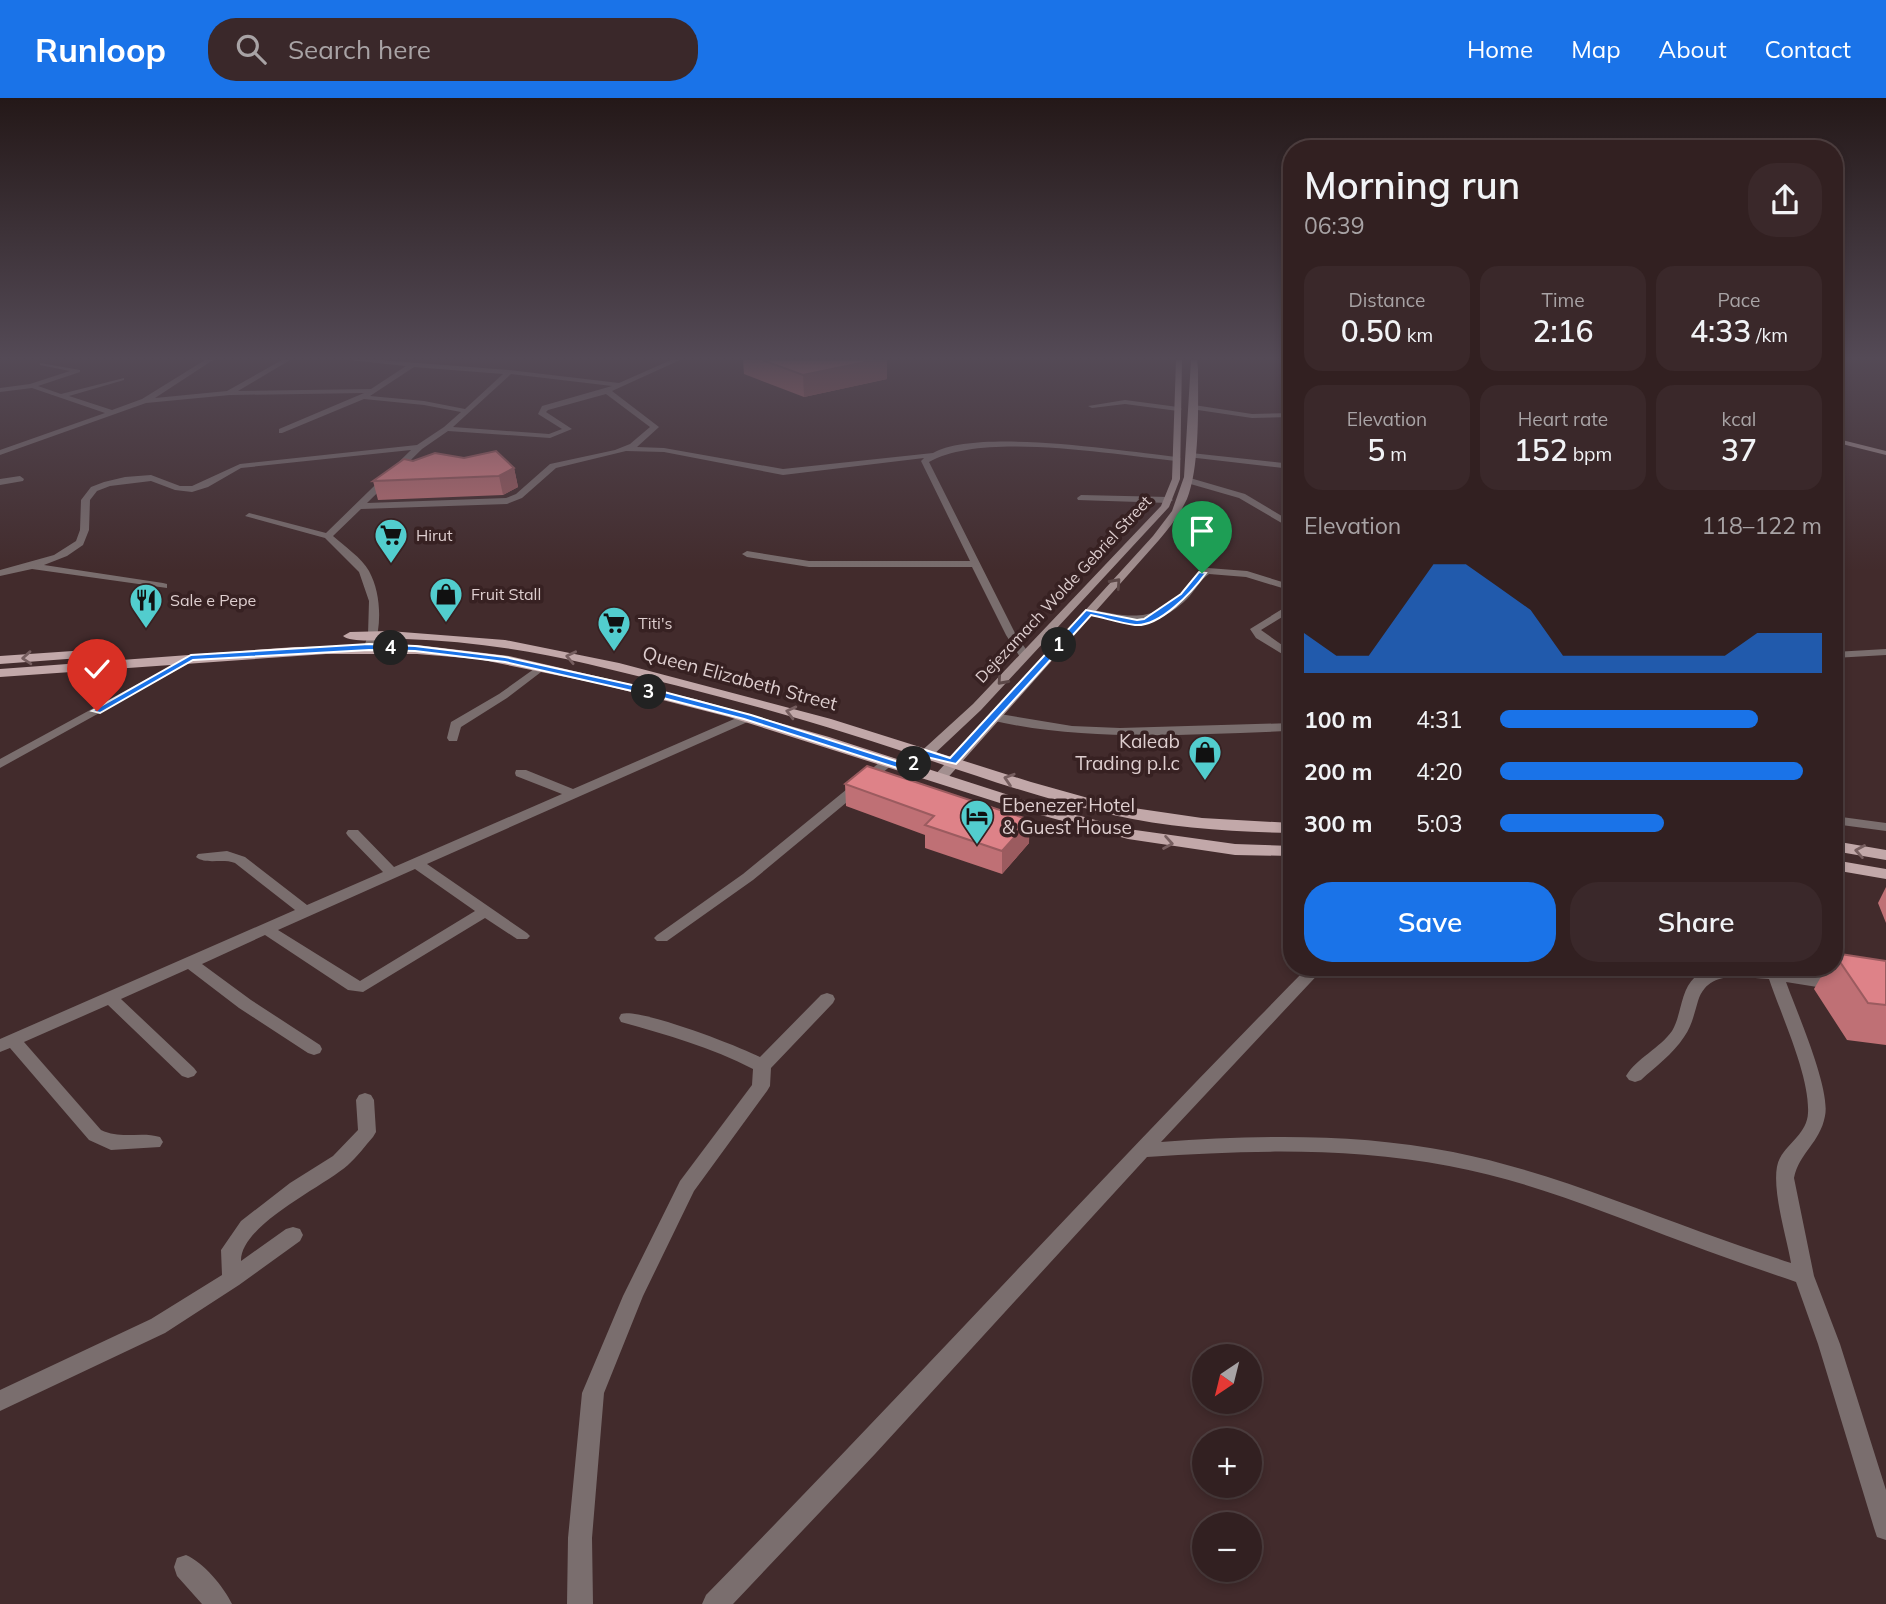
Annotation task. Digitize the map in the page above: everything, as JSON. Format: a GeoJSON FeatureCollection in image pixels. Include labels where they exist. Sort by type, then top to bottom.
{"type":"FeatureCollection","features":[{"type":"Feature","properties":{"kind":"main road","name":"Dejezamach Wolde Gebriel Street"},"geometry":{"type":"LineString","coordinates":[[910,769],[977,708],[1024,655],[1096,584],[1156,518],[1169,500],[1176,479],[1178,430]]}},
{"type":"Feature","properties":{"kind":"main road","name":"Dejezamach Wolde Gebriel Street"},"geometry":{"type":"LineString","coordinates":[[939,779],[952,761],[1169,523],[1181,503],[1189,481],[1193,430]]}},
{"type":"Feature","properties":{"kind":"main road"},"geometry":{"type":"LineString","coordinates":[[1843,436],[1886,447]]}},
{"type":"Feature","properties":{"kind":"main road"},"geometry":{"type":"LineString","coordinates":[[1843,442],[1886,453]]}},
{"type":"Feature","properties":{"kind":"main road","name":"Queen Elizabeth Street"},"geometry":{"type":"LineString","coordinates":[[0,660],[371,641],[473,639],[526,647],[619,667],[805,715],[1054,795],[1116,810],[1177,821],[1283,827]]}},
{"type":"Feature","properties":{"kind":"main road","name":"Queen Elizabeth Street"},"geometry":{"type":"LineString","coordinates":[[0,673],[371,641],[473,655],[541,667],[748,717],[889,761],[996,799],[1119,834],[1193,847],[1283,852]]}},
{"type":"Feature","properties":{"kind":"main road"},"geometry":{"type":"LineString","coordinates":[[1843,848],[1886,855]]}},
{"type":"Feature","properties":{"kind":"main road"},"geometry":{"type":"LineString","coordinates":[[1843,867],[1886,874]]}},
{"type":"Feature","properties":{"kind":"street"},"geometry":{"type":"LineString","coordinates":[[0,453],[64,430]]}},
{"type":"Feature","properties":{"kind":"street"},"geometry":{"type":"LineString","coordinates":[[328,536],[419,447],[445,430]]}},
{"type":"Feature","properties":{"kind":"street"},"geometry":{"type":"LineString","coordinates":[[466,430],[550,436],[565,430]]}},
{"type":"Feature","properties":{"kind":"street"},"geometry":{"type":"LineString","coordinates":[[626,449],[653,430]]}},
{"type":"Feature","properties":{"kind":"street"},"geometry":{"type":"LineString","coordinates":[[358,506],[507,500],[519,496],[553,466],[626,449],[664,450],[783,472],[931,455],[968,447],[1033,445],[1177,459]]}},
{"type":"Feature","properties":{"kind":"street"},"geometry":{"type":"LineString","coordinates":[[0,573],[64,555],[80,543],[86,531],[84,514],[92,489],[142,477],[155,478],[180,489],[194,489],[204,486],[228,469],[240,466],[419,447]]}},
{"type":"Feature","properties":{"kind":"street"},"geometry":{"type":"LineString","coordinates":[[931,455],[925,461],[1011,635],[1024,655]]}},
{"type":"Feature","properties":{"kind":"street"},"geometry":{"type":"LineString","coordinates":[[1191,455],[1283,466]]}},
{"type":"Feature","properties":{"kind":"street"},"geometry":{"type":"LineString","coordinates":[[0,482],[20,480]]}},
{"type":"Feature","properties":{"kind":"street"},"geometry":{"type":"LineString","coordinates":[[1189,481],[1242,496],[1283,521]]}},
{"type":"Feature","properties":{"kind":"street"},"geometry":{"type":"LineString","coordinates":[[1081,498],[1169,500]]}},
{"type":"Feature","properties":{"kind":"street"},"geometry":{"type":"LineString","coordinates":[[248,516],[328,536],[364,571],[374,601],[371,641]]}},
{"type":"Feature","properties":{"kind":"street"},"geometry":{"type":"LineString","coordinates":[[747,554],[809,564],[975,564]]}},
{"type":"Feature","properties":{"kind":"street"},"geometry":{"type":"LineString","coordinates":[[32,566],[163,586]]}},
{"type":"Feature","properties":{"kind":"street"},"geometry":{"type":"LineString","coordinates":[[1089,612],[1137,622],[1146,621],[1184,596],[1202,573],[1208,571],[1247,574],[1283,585]]}},
{"type":"Feature","properties":{"kind":"street"},"geometry":{"type":"LineString","coordinates":[[1283,612],[1255,629],[1260,636],[1283,651]]}},
{"type":"Feature","properties":{"kind":"street"},"geometry":{"type":"LineString","coordinates":[[1843,654],[1886,652]]}},
{"type":"Feature","properties":{"kind":"street"},"geometry":{"type":"LineString","coordinates":[[0,764],[191,658]]}},
{"type":"Feature","properties":{"kind":"street"},"geometry":{"type":"LineString","coordinates":[[453,738],[456,726],[541,667]]}},
{"type":"Feature","properties":{"kind":"street"},"geometry":{"type":"LineString","coordinates":[[154,1142],[111,1143],[95,1136],[6,1043],[748,717]]}},
{"type":"Feature","properties":{"kind":"street"},"geometry":{"type":"LineString","coordinates":[[994,717],[1072,730],[1120,732],[1283,727]]}},
{"type":"Feature","properties":{"kind":"street"},"geometry":{"type":"LineString","coordinates":[[662,939],[748,877],[889,761]]}},
{"type":"Feature","properties":{"kind":"street"},"geometry":{"type":"LineString","coordinates":[[521,774],[573,794]]}},
{"type":"Feature","properties":{"kind":"street"},"geometry":{"type":"LineString","coordinates":[[1843,821],[1886,827]]}},
{"type":"Feature","properties":{"kind":"street"},"geometry":{"type":"LineString","coordinates":[[353,833],[392,873]]}},
{"type":"Feature","properties":{"kind":"street"},"geometry":{"type":"LineString","coordinates":[[203,857],[227,855],[240,860],[305,911]]}},
{"type":"Feature","properties":{"kind":"street"},"geometry":{"type":"LineString","coordinates":[[416,863],[522,936]]}},
{"type":"Feature","properties":{"kind":"street"},"geometry":{"type":"LineString","coordinates":[[265,928],[354,986],[363,987],[484,912]]}},
{"type":"Feature","properties":{"kind":"street"},"geometry":{"type":"LineString","coordinates":[[189,962],[245,1004],[314,1049]]}},
{"type":"Feature","properties":{"kind":"street"},"geometry":{"type":"LineString","coordinates":[[715,1604],[787,1532],[1140,1150],[1308,976]]}},
{"type":"Feature","properties":{"kind":"street"},"geometry":{"type":"LineString","coordinates":[[1635,1076],[1679,1033],[1700,980],[1706,976]]}},
{"type":"Feature","properties":{"kind":"street"},"geometry":{"type":"LineString","coordinates":[[1776,976],[1812,1078],[1817,1114],[1809,1137],[1788,1161],[1785,1178],[1804,1276],[1829,1344],[1886,1528]]}},
{"type":"Feature","properties":{"kind":"street"},"geometry":{"type":"LineString","coordinates":[[1786,976],[1849,987]]}},
{"type":"Feature","properties":{"kind":"street"},"geometry":{"type":"LineString","coordinates":[[108,997],[188,1072]]}},
{"type":"Feature","properties":{"kind":"street"},"geometry":{"type":"LineString","coordinates":[[580,1604],[580,1538],[593,1393],[633,1296],[687,1186],[761,1086],[762,1066],[827,999]]}},
{"type":"Feature","properties":{"kind":"street"},"geometry":{"type":"LineString","coordinates":[[628,1018],[695,1036],[762,1066]]}},
{"type":"Feature","properties":{"kind":"street"},"geometry":{"type":"LineString","coordinates":[[232,1279],[230,1250],[248,1227],[297,1188],[340,1161],[367,1132],[365,1100]]}},
{"type":"Feature","properties":{"kind":"street"},"geometry":{"type":"LineString","coordinates":[[1140,1150],[1235,1143],[1346,1144],[1452,1159],[1565,1188],[1681,1233],[1804,1276]]}},
{"type":"Feature","properties":{"kind":"street"},"geometry":{"type":"LineString","coordinates":[[0,1401],[158,1326],[232,1279],[293,1235]]}},
{"type":"Feature","properties":{"kind":"street"},"geometry":{"type":"LineString","coordinates":[[186,1567],[219,1604]]}},
{"type":"Feature","properties":{"kind":"building"},"geometry":{"type":"Polygon","coordinates":[[[496,451],[514,468],[499,476],[373,481],[404,459],[413,461],[435,453],[464,458],[496,451]]]}},
{"type":"Feature","properties":{"kind":"building"},"geometry":{"type":"Polygon","coordinates":[[[867,766],[1030,820],[1002,851],[925,825],[934,816],[845,784],[867,766]]]}},
{"type":"Feature","properties":{"kind":"building"},"geometry":{"type":"Polygon","coordinates":[[[1843,954],[1886,961],[1886,1005],[1868,1003],[1843,966],[1843,954]]]}},
{"type":"Feature","properties":{"kind":"place","name":"Hirut"},"geometry":{"type":"Point","coordinates":[391,565]}},
{"type":"Feature","properties":{"kind":"place","name":"Fruit Stall"},"geometry":{"type":"Point","coordinates":[446,624]}},
{"type":"Feature","properties":{"kind":"place","name":"Sale e Pepe"},"geometry":{"type":"Point","coordinates":[146,630]}},
{"type":"Feature","properties":{"kind":"place","name":"Titi's"},"geometry":{"type":"Point","coordinates":[614,653]}},
{"type":"Feature","properties":{"kind":"place","name":"Kaleab Trading p.l.c"},"geometry":{"type":"Point","coordinates":[1205,782]}},
{"type":"Feature","properties":{"kind":"place","name":"Ebenezer Hotel & Guest House"},"geometry":{"type":"Point","coordinates":[977,846]}},
{"type":"Feature","properties":{"kind":"route"},"geometry":{"type":"LineString","coordinates":[[97,711],[191,658],[369,647],[415,649],[505,660],[664,695],[748,717],[910,769],[925,753],[952,761],[1089,612],[1137,622],[1146,621],[1184,596],[1202,573]]}}]}
